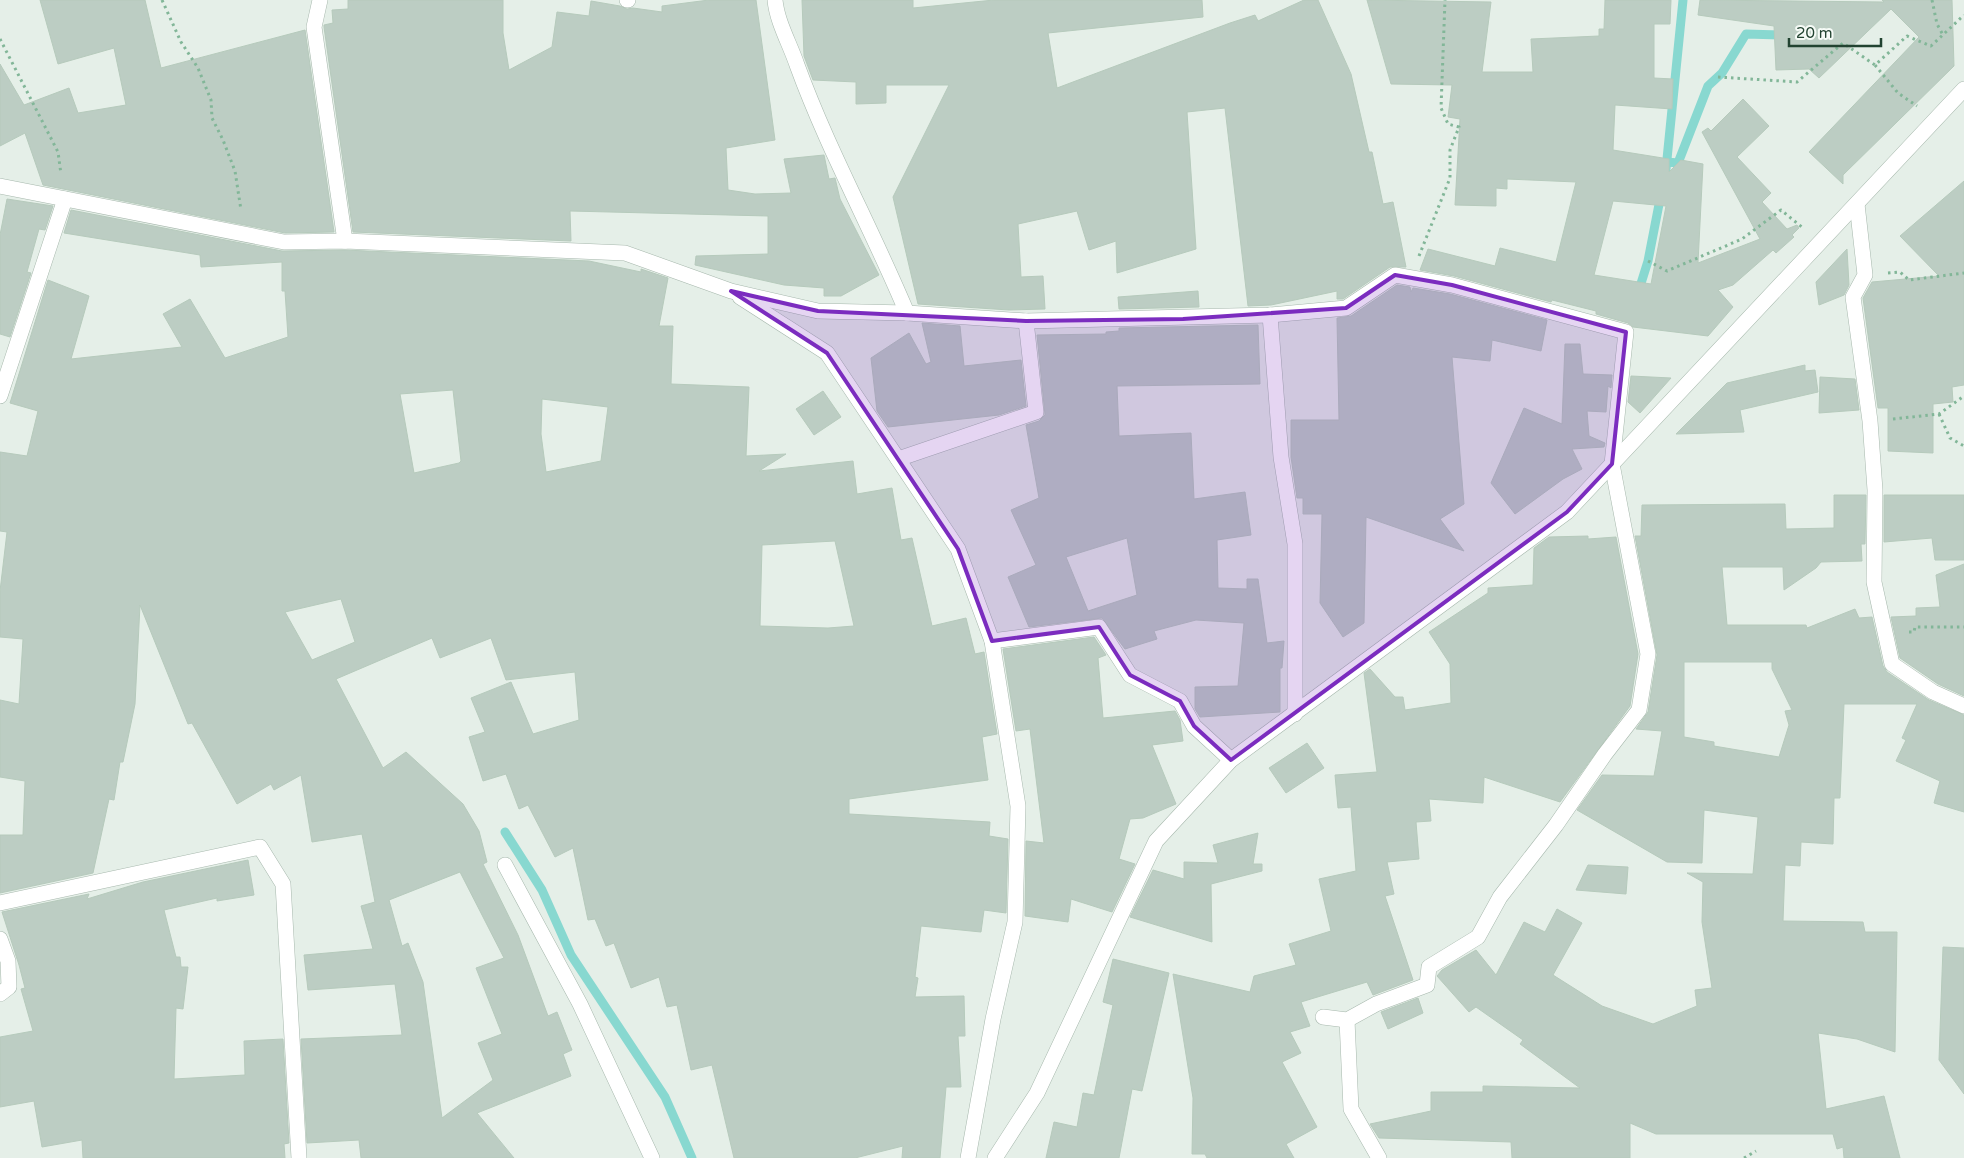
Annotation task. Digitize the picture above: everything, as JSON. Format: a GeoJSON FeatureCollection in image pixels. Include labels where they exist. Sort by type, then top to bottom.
{"type":"FeatureCollection","features":[{"type":"Feature","properties":{"kind":"street"},"geometry":{"type":"LineString","coordinates":[[320,0],[314,27],[345,241]]}},
{"type":"Feature","properties":{"kind":"street"},"geometry":{"type":"LineString","coordinates":[[775,0],[811,102],[907,312]]}},
{"type":"Feature","properties":{"kind":"street"},"geometry":{"type":"LineString","coordinates":[[995,1158],[1037,1094],[1156,841],[1231,760],[1567,512],[1964,89]]}},
{"type":"Feature","properties":{"kind":"street"},"geometry":{"type":"LineString","coordinates":[[0,186],[284,242],[345,241],[625,253],[731,292],[818,311],[907,312],[1026,321],[1183,319],[1270,315],[1346,308],[1395,276],[1452,285],[1626,332],[1612,464],[1648,654],[1640,710],[1605,754],[1556,825],[1500,897],[1478,938],[1428,967],[1427,985],[1376,1004],[1347,1020],[1323,1017]]}},
{"type":"Feature","properties":{"kind":"street"},"geometry":{"type":"LineString","coordinates":[[0,396],[64,199]]}},
{"type":"Feature","properties":{"kind":"street"},"geometry":{"type":"LineString","coordinates":[[1857,204],[1865,275],[1854,297],[1870,421],[1875,490],[1874,582],[1883,632],[1892,664],[1933,692],[1964,706]]}},
{"type":"Feature","properties":{"kind":"street"},"geometry":{"type":"LineString","coordinates":[[731,292],[827,353],[958,549],[992,641],[1018,806],[1015,922],[993,1019],[968,1158]]}},
{"type":"Feature","properties":{"kind":"street"},"geometry":{"type":"LineString","coordinates":[[1270,315],[1281,457],[1295,544],[1295,714]]}},
{"type":"Feature","properties":{"kind":"street"},"geometry":{"type":"LineString","coordinates":[[898,459],[1036,412],[1026,321]]}},
{"type":"Feature","properties":{"kind":"street"},"geometry":{"type":"LineString","coordinates":[[992,641],[1098,627],[1130,675],[1180,701],[1194,726],[1231,760]]}},
{"type":"Feature","properties":{"kind":"street"},"geometry":{"type":"LineString","coordinates":[[0,903],[260,847],[282,884],[299,1158]]}},
{"type":"Feature","properties":{"kind":"street"},"geometry":{"type":"LineString","coordinates":[[505,865],[580,1004],[652,1158]]}},
{"type":"Feature","properties":{"kind":"street"},"geometry":{"type":"LineString","coordinates":[[0,938],[8,961],[9,987],[0,994]]}},
{"type":"Feature","properties":{"kind":"street"},"geometry":{"type":"LineString","coordinates":[[1347,1020],[1351,1109],[1379,1158]]}},
{"type":"Feature","properties":{"kind":"path"},"geometry":{"type":"LineString","coordinates":[[162,0],[181,42],[198,68],[211,100],[212,118],[224,140],[235,172],[242,217],[263,237]]}},
{"type":"Feature","properties":{"kind":"path"},"geometry":{"type":"LineString","coordinates":[[1410,278],[1450,178],[1450,150],[1459,127],[1448,124],[1441,108],[1445,0]]}},
{"type":"Feature","properties":{"kind":"path"},"geometry":{"type":"LineString","coordinates":[[1932,0],[1937,24],[1943,35]]}},
{"type":"Feature","properties":{"kind":"path"},"geometry":{"type":"LineString","coordinates":[[1875,65],[1908,36],[1931,46],[1964,15]]}},
{"type":"Feature","properties":{"kind":"path"},"geometry":{"type":"LineString","coordinates":[[0,38],[58,152],[64,199]]}},
{"type":"Feature","properties":{"kind":"path"},"geometry":{"type":"LineString","coordinates":[[1718,77],[1797,82],[1843,43],[1875,65],[1898,93],[1936,120]]}},
{"type":"Feature","properties":{"kind":"path"},"geometry":{"type":"LineString","coordinates":[[1648,261],[1667,271],[1742,239],[1781,210],[1821,242]]}},
{"type":"Feature","properties":{"kind":"path"},"geometry":{"type":"LineString","coordinates":[[1865,275],[1900,272],[1910,280],[1964,273]]}},
{"type":"Feature","properties":{"kind":"path"},"geometry":{"type":"LineString","coordinates":[[1870,421],[1939,414],[1964,396]]}},
{"type":"Feature","properties":{"kind":"path"},"geometry":{"type":"LineString","coordinates":[[1939,414],[1950,438],[1964,446]]}},
{"type":"Feature","properties":{"kind":"path"},"geometry":{"type":"LineString","coordinates":[[1883,632],[1914,632],[1914,627],[1964,627]]}},
{"type":"Feature","properties":{"kind":"path"},"geometry":{"type":"LineString","coordinates":[[1744,1158],[1756,1151]]}},
{"type":"Feature","properties":{"kind":"highlighted area"},"geometry":{"type":"Polygon","coordinates":[[[1395,275],[1452,285],[1626,332],[1612,464],[1567,512],[1231,760],[1194,726],[1180,701],[1130,675],[1099,627],[992,641],[958,549],[827,353],[731,291],[818,311],[1026,321],[1183,319],[1346,308],[1395,275]]]}},
{"type":"Feature","properties":{"kind":"building"},"geometry":{"type":"Polygon","coordinates":[[[40,0],[145,0],[161,68],[305,30],[334,232],[285,233],[43,185],[25,133],[0,146],[0,64],[24,105],[69,88],[78,113],[126,105],[114,48],[58,64],[40,0]]]}},
{"type":"Feature","properties":{"kind":"building"},"geometry":{"type":"Polygon","coordinates":[[[348,0],[503,0],[503,33],[509,70],[552,47],[557,12],[589,16],[591,1],[627,9],[633,8],[662,12],[662,6],[709,0],[756,0],[775,140],[726,148],[728,190],[755,194],[791,193],[784,159],[824,155],[829,179],[835,178],[840,199],[879,275],[841,296],[824,296],[824,288],[784,285],[695,265],[696,256],[768,254],[768,216],[570,211],[571,241],[353,232],[324,27],[324,25],[333,23],[332,10],[348,9],[348,0]]]}},
{"type":"Feature","properties":{"kind":"building"},"geometry":{"type":"Polygon","coordinates":[[[802,0],[913,0],[913,8],[994,0],[1202,0],[1203,17],[1048,33],[1057,88],[1230,23],[1255,15],[1258,21],[1304,0],[1318,0],[1351,74],[1369,152],[1372,152],[1383,204],[1393,202],[1406,267],[1390,267],[1343,299],[1337,299],[1337,291],[1271,305],[1248,306],[1225,108],[1187,112],[1196,249],[1117,273],[1116,241],[1089,250],[1077,211],[1018,224],[1021,277],[1043,276],[1045,309],[1009,310],[918,304],[893,197],[949,85],[886,85],[886,103],[856,104],[856,82],[813,80],[804,56],[802,0]]]}},
{"type":"Feature","properties":{"kind":"building"},"geometry":{"type":"Polygon","coordinates":[[[1367,0],[1491,2],[1482,72],[1533,72],[1531,39],[1599,36],[1599,29],[1604,29],[1605,0],[1671,0],[1670,24],[1654,24],[1654,78],[1673,79],[1672,109],[1615,105],[1613,150],[1669,159],[1669,172],[1681,160],[1703,164],[1698,263],[1760,239],[1702,132],[1708,128],[1711,131],[1743,99],[1769,126],[1737,157],[1771,193],[1762,202],[1787,229],[1797,225],[1799,228],[1792,235],[1794,237],[1776,253],[1773,250],[1733,285],[1718,290],[1733,307],[1708,336],[1633,327],[1628,323],[1596,314],[1596,311],[1552,300],[1551,302],[1454,276],[1420,270],[1428,249],[1495,266],[1500,248],[1556,262],[1576,182],[1507,179],[1507,189],[1496,188],[1496,206],[1455,205],[1460,119],[1448,117],[1452,85],[1391,84],[1367,0]],[[1613,201],[1594,275],[1651,284],[1666,206],[1613,201]]]}},
{"type":"Feature","properties":{"kind":"building"},"geometry":{"type":"Polygon","coordinates":[[[1700,0],[1884,2],[1882,0],[1952,0],[1954,66],[1843,175],[1843,184],[1809,152],[1919,37],[1891,9],[1819,78],[1809,69],[1776,70],[1774,26],[1698,15],[1700,0]]]}},
{"type":"Feature","properties":{"kind":"building"},"geometry":{"type":"Polygon","coordinates":[[[1964,181],[1964,385],[1952,387],[1953,402],[1933,404],[1933,453],[1888,451],[1888,408],[1878,408],[1863,298],[1872,282],[1939,276],[1900,236],[1964,181]]]}},
{"type":"Feature","properties":{"kind":"building"},"geometry":{"type":"Polygon","coordinates":[[[7,199],[53,206],[45,230],[39,229],[27,272],[31,273],[10,337],[0,334],[0,235],[7,199]]]}},
{"type":"Feature","properties":{"kind":"building"},"geometry":{"type":"Polygon","coordinates":[[[71,210],[282,251],[345,250],[589,261],[641,272],[641,269],[668,278],[659,326],[673,326],[671,384],[749,387],[746,456],[786,454],[759,471],[853,461],[857,494],[892,488],[901,540],[912,538],[932,626],[966,618],[975,654],[984,652],[997,734],[982,737],[988,780],[849,799],[849,814],[990,822],[989,836],[1008,839],[1006,913],[984,910],[981,932],[921,926],[915,977],[918,978],[915,997],[964,996],[965,1036],[958,1036],[961,1087],[946,1087],[940,1158],[902,1158],[903,1146],[855,1158],[734,1158],[712,1065],[691,1070],[677,1005],[667,1007],[659,977],[631,988],[614,943],[606,946],[595,919],[588,920],[573,848],[555,857],[528,805],[519,809],[506,774],[483,781],[469,737],[485,732],[471,698],[511,682],[533,734],[579,720],[575,672],[506,680],[491,638],[440,658],[432,638],[336,679],[383,768],[406,752],[463,804],[479,831],[487,862],[483,864],[518,935],[548,1016],[557,1012],[572,1050],[563,1054],[571,1076],[477,1113],[514,1158],[361,1158],[359,1140],[307,1143],[301,1039],[402,1035],[395,984],[308,990],[304,955],[373,949],[361,906],[375,902],[362,834],[312,842],[301,775],[274,790],[271,784],[237,804],[192,723],[188,724],[140,605],[135,704],[123,762],[120,762],[114,800],[109,799],[93,873],[0,893],[0,835],[23,835],[25,781],[0,777],[0,700],[19,704],[23,639],[0,637],[0,591],[7,532],[0,531],[0,452],[27,456],[38,411],[10,403],[48,280],[89,296],[71,359],[182,347],[163,314],[190,299],[225,358],[288,337],[285,291],[282,291],[282,262],[201,267],[200,255],[64,233],[71,210]],[[453,390],[400,394],[414,473],[459,463],[461,461],[453,390]],[[542,399],[541,434],[546,472],[601,461],[608,407],[542,399]],[[835,541],[762,545],[760,626],[828,628],[854,626],[835,541]],[[341,599],[285,612],[312,660],[355,642],[341,599]],[[460,872],[389,900],[402,946],[408,943],[423,982],[442,1118],[493,1080],[478,1043],[502,1034],[476,968],[504,958],[460,872]]]}},
{"type":"Feature","properties":{"kind":"building"},"geometry":{"type":"Polygon","coordinates":[[[1847,249],[1849,285],[1844,295],[1819,305],[1816,282],[1847,249]]]}},
{"type":"Feature","properties":{"kind":"building"},"geometry":{"type":"Polygon","coordinates":[[[1397,285],[1410,287],[1411,292],[1413,288],[1450,294],[1547,320],[1541,351],[1492,340],[1490,361],[1452,357],[1464,504],[1440,519],[1464,551],[1366,517],[1364,623],[1343,637],[1320,603],[1322,514],[1303,514],[1303,498],[1297,498],[1291,457],[1291,420],[1339,420],[1337,318],[1351,316],[1397,285]]]}},
{"type":"Feature","properties":{"kind":"building"},"geometry":{"type":"Polygon","coordinates":[[[1198,291],[1199,307],[1119,309],[1118,297],[1198,291]]]}},
{"type":"Feature","properties":{"kind":"building"},"geometry":{"type":"Polygon","coordinates":[[[922,323],[960,326],[964,366],[1021,360],[1026,406],[999,415],[888,427],[877,411],[871,358],[909,333],[926,364],[931,362],[922,323]]]}},
{"type":"Feature","properties":{"kind":"building"},"geometry":{"type":"Polygon","coordinates":[[[1258,325],[1260,384],[1117,386],[1119,436],[1191,433],[1194,499],[1245,492],[1251,535],[1217,540],[1218,588],[1247,589],[1247,579],[1258,579],[1267,643],[1284,641],[1282,668],[1280,668],[1280,712],[1200,717],[1195,709],[1195,687],[1238,686],[1244,623],[1196,620],[1154,631],[1157,639],[1125,649],[1102,618],[1029,627],[1008,577],[1036,565],[1011,510],[1039,498],[1026,425],[1039,421],[1045,415],[1037,335],[1106,334],[1106,332],[1119,331],[1119,328],[1258,325]],[[1127,538],[1066,557],[1088,611],[1137,595],[1127,538]]]}},
{"type":"Feature","properties":{"kind":"building"},"geometry":{"type":"Polygon","coordinates":[[[1565,344],[1580,344],[1583,374],[1612,375],[1611,388],[1608,386],[1606,412],[1587,411],[1589,436],[1605,443],[1604,447],[1572,449],[1582,469],[1563,479],[1515,514],[1491,483],[1524,408],[1562,424],[1565,344]]]}},
{"type":"Feature","properties":{"kind":"building"},"geometry":{"type":"Polygon","coordinates":[[[1805,365],[1805,371],[1815,370],[1818,392],[1740,410],[1744,432],[1676,434],[1727,383],[1805,365]]]}},
{"type":"Feature","properties":{"kind":"building"},"geometry":{"type":"Polygon","coordinates":[[[1631,376],[1671,378],[1640,413],[1628,402],[1631,376]]]}},
{"type":"Feature","properties":{"kind":"building"},"geometry":{"type":"Polygon","coordinates":[[[1820,377],[1855,379],[1859,410],[1819,413],[1820,377]]]}},
{"type":"Feature","properties":{"kind":"building"},"geometry":{"type":"Polygon","coordinates":[[[823,391],[841,417],[814,435],[796,409],[823,391]]]}},
{"type":"Feature","properties":{"kind":"building"},"geometry":{"type":"Polygon","coordinates":[[[1834,495],[1866,495],[1865,544],[1861,544],[1862,561],[1821,562],[1816,568],[1784,590],[1783,567],[1722,567],[1727,625],[1806,625],[1807,628],[1855,609],[1859,618],[1872,617],[1883,666],[1887,672],[1929,700],[1964,715],[1964,812],[1934,803],[1940,781],[1896,761],[1906,740],[1902,738],[1917,704],[1844,704],[1840,798],[1834,798],[1833,844],[1801,842],[1800,866],[1785,865],[1783,921],[1863,922],[1865,932],[1897,932],[1895,1052],[1857,1039],[1818,1033],[1826,1109],[1884,1096],[1900,1158],[1844,1158],[1843,1147],[1837,1149],[1833,1134],[1656,1134],[1630,1123],[1630,1158],[1512,1158],[1511,1142],[1379,1138],[1370,1124],[1431,1111],[1431,1092],[1483,1092],[1483,1086],[1580,1088],[1520,1044],[1523,1040],[1476,1007],[1469,1012],[1437,976],[1442,970],[1476,950],[1496,975],[1524,922],[1545,932],[1557,909],[1582,923],[1553,975],[1602,1006],[1653,1024],[1697,1006],[1695,990],[1712,988],[1702,922],[1703,882],[1687,873],[1753,874],[1758,817],[1704,810],[1702,863],[1667,862],[1577,810],[1602,775],[1654,776],[1662,731],[1636,729],[1648,712],[1657,655],[1635,536],[1641,536],[1642,505],[1785,504],[1786,529],[1834,528],[1834,495]],[[1684,662],[1684,737],[1714,742],[1714,746],[1779,757],[1789,725],[1785,711],[1792,710],[1772,669],[1772,662],[1684,662]]]}},
{"type":"Feature","properties":{"kind":"building"},"geometry":{"type":"Polygon","coordinates":[[[1884,495],[1964,495],[1964,560],[1935,560],[1932,538],[1884,542],[1884,495]]]}},
{"type":"Feature","properties":{"kind":"building"},"geometry":{"type":"Polygon","coordinates":[[[1588,536],[1588,539],[1616,537],[1638,654],[1630,706],[1560,802],[1484,777],[1483,803],[1429,799],[1431,821],[1416,822],[1419,859],[1387,862],[1394,894],[1385,896],[1413,980],[1373,995],[1367,982],[1301,1002],[1310,1026],[1290,1032],[1301,1053],[1282,1062],[1317,1127],[1286,1144],[1294,1158],[1207,1158],[1205,1154],[1192,1154],[1193,1098],[1173,974],[1250,992],[1254,976],[1296,965],[1289,944],[1331,931],[1319,879],[1356,871],[1351,807],[1338,808],[1335,775],[1377,772],[1364,673],[1370,669],[1395,697],[1403,697],[1405,710],[1451,703],[1450,664],[1429,632],[1488,593],[1488,588],[1533,585],[1534,548],[1549,537],[1588,536]]]}},
{"type":"Feature","properties":{"kind":"building"},"geometry":{"type":"Polygon","coordinates":[[[1964,564],[1964,696],[1938,684],[1900,658],[1891,617],[1916,616],[1916,608],[1940,607],[1936,575],[1964,564]]]}},
{"type":"Feature","properties":{"kind":"building"},"geometry":{"type":"Polygon","coordinates":[[[1094,637],[1106,655],[1098,658],[1103,718],[1175,711],[1180,720],[1183,741],[1152,745],[1176,804],[1143,818],[1130,819],[1119,859],[1135,864],[1112,912],[1071,899],[1068,922],[1025,916],[1026,841],[1044,843],[1030,729],[1016,731],[1003,649],[1094,637]]]}},
{"type":"Feature","properties":{"kind":"building"},"geometry":{"type":"Polygon","coordinates":[[[1307,743],[1324,768],[1286,793],[1269,768],[1307,743]]]}},
{"type":"Feature","properties":{"kind":"building"},"geometry":{"type":"Polygon","coordinates":[[[1258,833],[1253,864],[1262,864],[1262,871],[1211,884],[1212,942],[1130,917],[1153,870],[1184,879],[1184,862],[1218,863],[1213,845],[1258,833]]]}},
{"type":"Feature","properties":{"kind":"building"},"geometry":{"type":"Polygon","coordinates":[[[248,860],[254,895],[217,901],[217,898],[164,910],[176,957],[180,957],[181,967],[188,967],[183,1009],[176,1008],[174,1079],[245,1075],[244,1041],[283,1039],[289,1143],[284,1144],[285,1158],[83,1158],[82,1140],[42,1147],[34,1101],[0,1107],[0,1037],[33,1031],[21,989],[25,988],[2,912],[89,894],[87,899],[143,882],[248,860]]]}},
{"type":"Feature","properties":{"kind":"building"},"geometry":{"type":"Polygon","coordinates":[[[1588,865],[1628,867],[1626,894],[1576,890],[1588,865]]]}},
{"type":"Feature","properties":{"kind":"building"},"geometry":{"type":"Polygon","coordinates":[[[1943,947],[1964,948],[1964,1094],[1939,1060],[1943,947]]]}},
{"type":"Feature","properties":{"kind":"building"},"geometry":{"type":"Polygon","coordinates":[[[1113,959],[1169,973],[1142,1091],[1132,1089],[1119,1158],[1046,1158],[1054,1122],[1077,1127],[1083,1093],[1094,1095],[1113,1005],[1103,1002],[1113,959]]]}},
{"type":"Feature","properties":{"kind":"building"},"geometry":{"type":"Polygon","coordinates":[[[1418,998],[1423,1013],[1388,1029],[1381,1012],[1418,998]]]}},
{"type":"Feature","properties":{"kind":"waterway"},"geometry":{"type":"LineString","coordinates":[[1666,169],[1683,0]]}},
{"type":"Feature","properties":{"kind":"waterway"},"geometry":{"type":"LineString","coordinates":[[1667,162],[1678,163],[1708,86],[1722,73],[1746,34],[1784,35]]}},
{"type":"Feature","properties":{"kind":"waterway"},"geometry":{"type":"LineString","coordinates":[[1638,293],[1648,261],[1661,194]]}},
{"type":"Feature","properties":{"kind":"waterway"},"geometry":{"type":"LineString","coordinates":[[505,832],[542,890],[571,955],[665,1097],[692,1158]]}}]}
